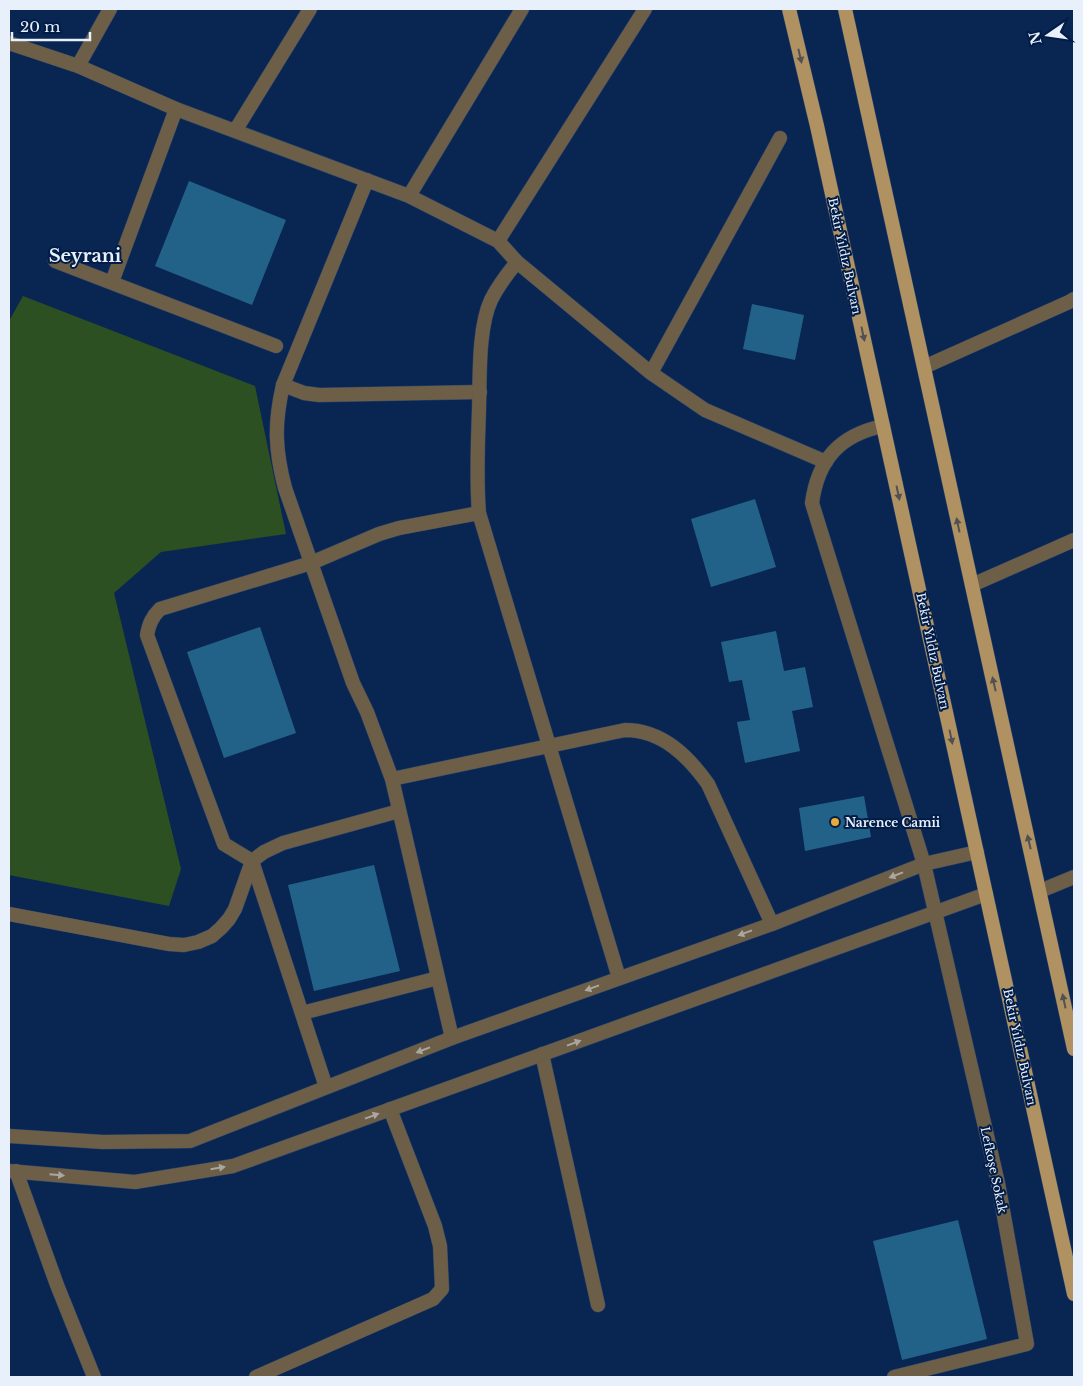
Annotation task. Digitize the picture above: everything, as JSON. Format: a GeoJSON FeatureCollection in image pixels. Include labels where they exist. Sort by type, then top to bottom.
{"type":"FeatureCollection","features":[{"type":"Feature","properties":{"kind":"main road","name":"Bekir Yıldız Bulvarı"},"geometry":{"type":"LineString","coordinates":[[789,9],[817,126],[1074,1294]]}},
{"type":"Feature","properties":{"kind":"main road"},"geometry":{"type":"LineString","coordinates":[[846,9],[1074,1048]]}},
{"type":"Feature","properties":{"kind":"street"},"geometry":{"type":"LineString","coordinates":[[78,66],[110,9]]}},
{"type":"Feature","properties":{"kind":"street"},"geometry":{"type":"LineString","coordinates":[[235,131],[310,9]]}},
{"type":"Feature","properties":{"kind":"street"},"geometry":{"type":"LineString","coordinates":[[409,196],[522,9]]}},
{"type":"Feature","properties":{"kind":"street"},"geometry":{"type":"LineString","coordinates":[[498,241],[645,9]]}},
{"type":"Feature","properties":{"kind":"street"},"geometry":{"type":"LineString","coordinates":[[9,43],[78,66],[176,109],[409,196],[498,241],[517,262],[651,373],[704,410],[826,462]]}},
{"type":"Feature","properties":{"kind":"street"},"geometry":{"type":"LineString","coordinates":[[112,282],[176,109]]}},
{"type":"Feature","properties":{"kind":"street"},"geometry":{"type":"LineString","coordinates":[[651,373],[780,138]]}},
{"type":"Feature","properties":{"kind":"street"},"geometry":{"type":"LineString","coordinates":[[367,180],[283,385],[279,404],[276,443],[279,466],[285,488],[353,683],[367,712],[392,778],[452,1038]]}},
{"type":"Feature","properties":{"kind":"street"},"geometry":{"type":"LineString","coordinates":[[56,261],[276,346]]}},
{"type":"Feature","properties":{"kind":"street"},"geometry":{"type":"LineString","coordinates":[[517,262],[491,300],[484,321],[477,467],[479,513],[619,978]]}},
{"type":"Feature","properties":{"kind":"street"},"geometry":{"type":"LineString","coordinates":[[924,367],[1074,299]]}},
{"type":"Feature","properties":{"kind":"street"},"geometry":{"type":"LineString","coordinates":[[283,385],[304,393],[319,395],[480,392]]}},
{"type":"Feature","properties":{"kind":"street","name":"Lefkoşe Sokak"},"geometry":{"type":"LineString","coordinates":[[883,426],[856,434],[835,450],[818,474],[812,503],[924,864],[998,1183],[1027,1344],[894,1377]]}},
{"type":"Feature","properties":{"kind":"street"},"geometry":{"type":"LineString","coordinates":[[326,1087],[252,861],[224,844],[148,635],[149,624],[160,609],[311,563],[379,534],[399,528],[479,513]]}},
{"type":"Feature","properties":{"kind":"street"},"geometry":{"type":"LineString","coordinates":[[972,585],[1074,540]]}},
{"type":"Feature","properties":{"kind":"street"},"geometry":{"type":"LineString","coordinates":[[392,778],[625,730],[637,730],[658,737],[688,758],[708,784],[772,924]]}},
{"type":"Feature","properties":{"kind":"street"},"geometry":{"type":"LineString","coordinates":[[9,914],[169,944],[184,945],[198,942],[212,936],[229,919],[235,909],[252,861],[264,852],[273,847],[399,811]]}},
{"type":"Feature","properties":{"kind":"street"},"geometry":{"type":"LineString","coordinates":[[9,1136],[103,1142],[190,1141],[452,1038],[772,924],[924,864],[977,852]]}},
{"type":"Feature","properties":{"kind":"street"},"geometry":{"type":"LineString","coordinates":[[1040,891],[1074,877]]}},
{"type":"Feature","properties":{"kind":"street"},"geometry":{"type":"LineString","coordinates":[[94,1377],[12,1171],[135,1182],[233,1166],[986,894]]}},
{"type":"Feature","properties":{"kind":"street"},"geometry":{"type":"LineString","coordinates":[[302,1013],[438,978]]}},
{"type":"Feature","properties":{"kind":"street"},"geometry":{"type":"LineString","coordinates":[[542,1054],[598,1305]]}},
{"type":"Feature","properties":{"kind":"street"},"geometry":{"type":"LineString","coordinates":[[256,1377],[433,1299],[442,1288],[440,1246],[435,1226],[390,1109]]}},
{"type":"Feature","properties":{"kind":"green space"},"geometry":{"type":"Polygon","coordinates":[[[23,296],[255,386],[286,534],[161,552],[114,593],[181,869],[169,906],[9,875],[9,321],[23,296]]]}},
{"type":"Feature","properties":{"kind":"building"},"geometry":{"type":"Polygon","coordinates":[[[189,181],[286,220],[252,305],[155,266],[189,181]]]}},
{"type":"Feature","properties":{"kind":"building"},"geometry":{"type":"Polygon","coordinates":[[[752,304],[804,315],[795,360],[743,349],[752,304]]]}},
{"type":"Feature","properties":{"kind":"building"},"geometry":{"type":"Polygon","coordinates":[[[755,499],[776,567],[711,587],[691,519],[755,499]]]}},
{"type":"Feature","properties":{"kind":"building"},"geometry":{"type":"Polygon","coordinates":[[[260,627],[296,733],[224,758],[187,652],[260,627]]]}},
{"type":"Feature","properties":{"kind":"building"},"geometry":{"type":"Polygon","coordinates":[[[776,631],[784,671],[805,667],[813,707],[792,711],[800,751],[745,763],[737,722],[750,720],[742,680],[729,682],[721,642],[776,631]]]}},
{"type":"Feature","properties":{"kind":"building","name":"Narence Camii"},"geometry":{"type":"Polygon","coordinates":[[[864,796],[871,837],[805,851],[799,808],[864,796]]]}},
{"type":"Feature","properties":{"kind":"building"},"geometry":{"type":"Polygon","coordinates":[[[374,865],[400,971],[314,991],[288,885],[374,865]]]}},
{"type":"Feature","properties":{"kind":"building"},"geometry":{"type":"Polygon","coordinates":[[[958,1220],[987,1339],[902,1360],[873,1241],[958,1220]]]}},
{"type":"Feature","properties":{"kind":"place","name":"Narence Camii"},"geometry":{"type":"Point","coordinates":[835,822]}},
{"type":"Feature","properties":{"kind":"district","name":"Seyrani"},"geometry":{"type":"Point","coordinates":[85,256]}}]}
